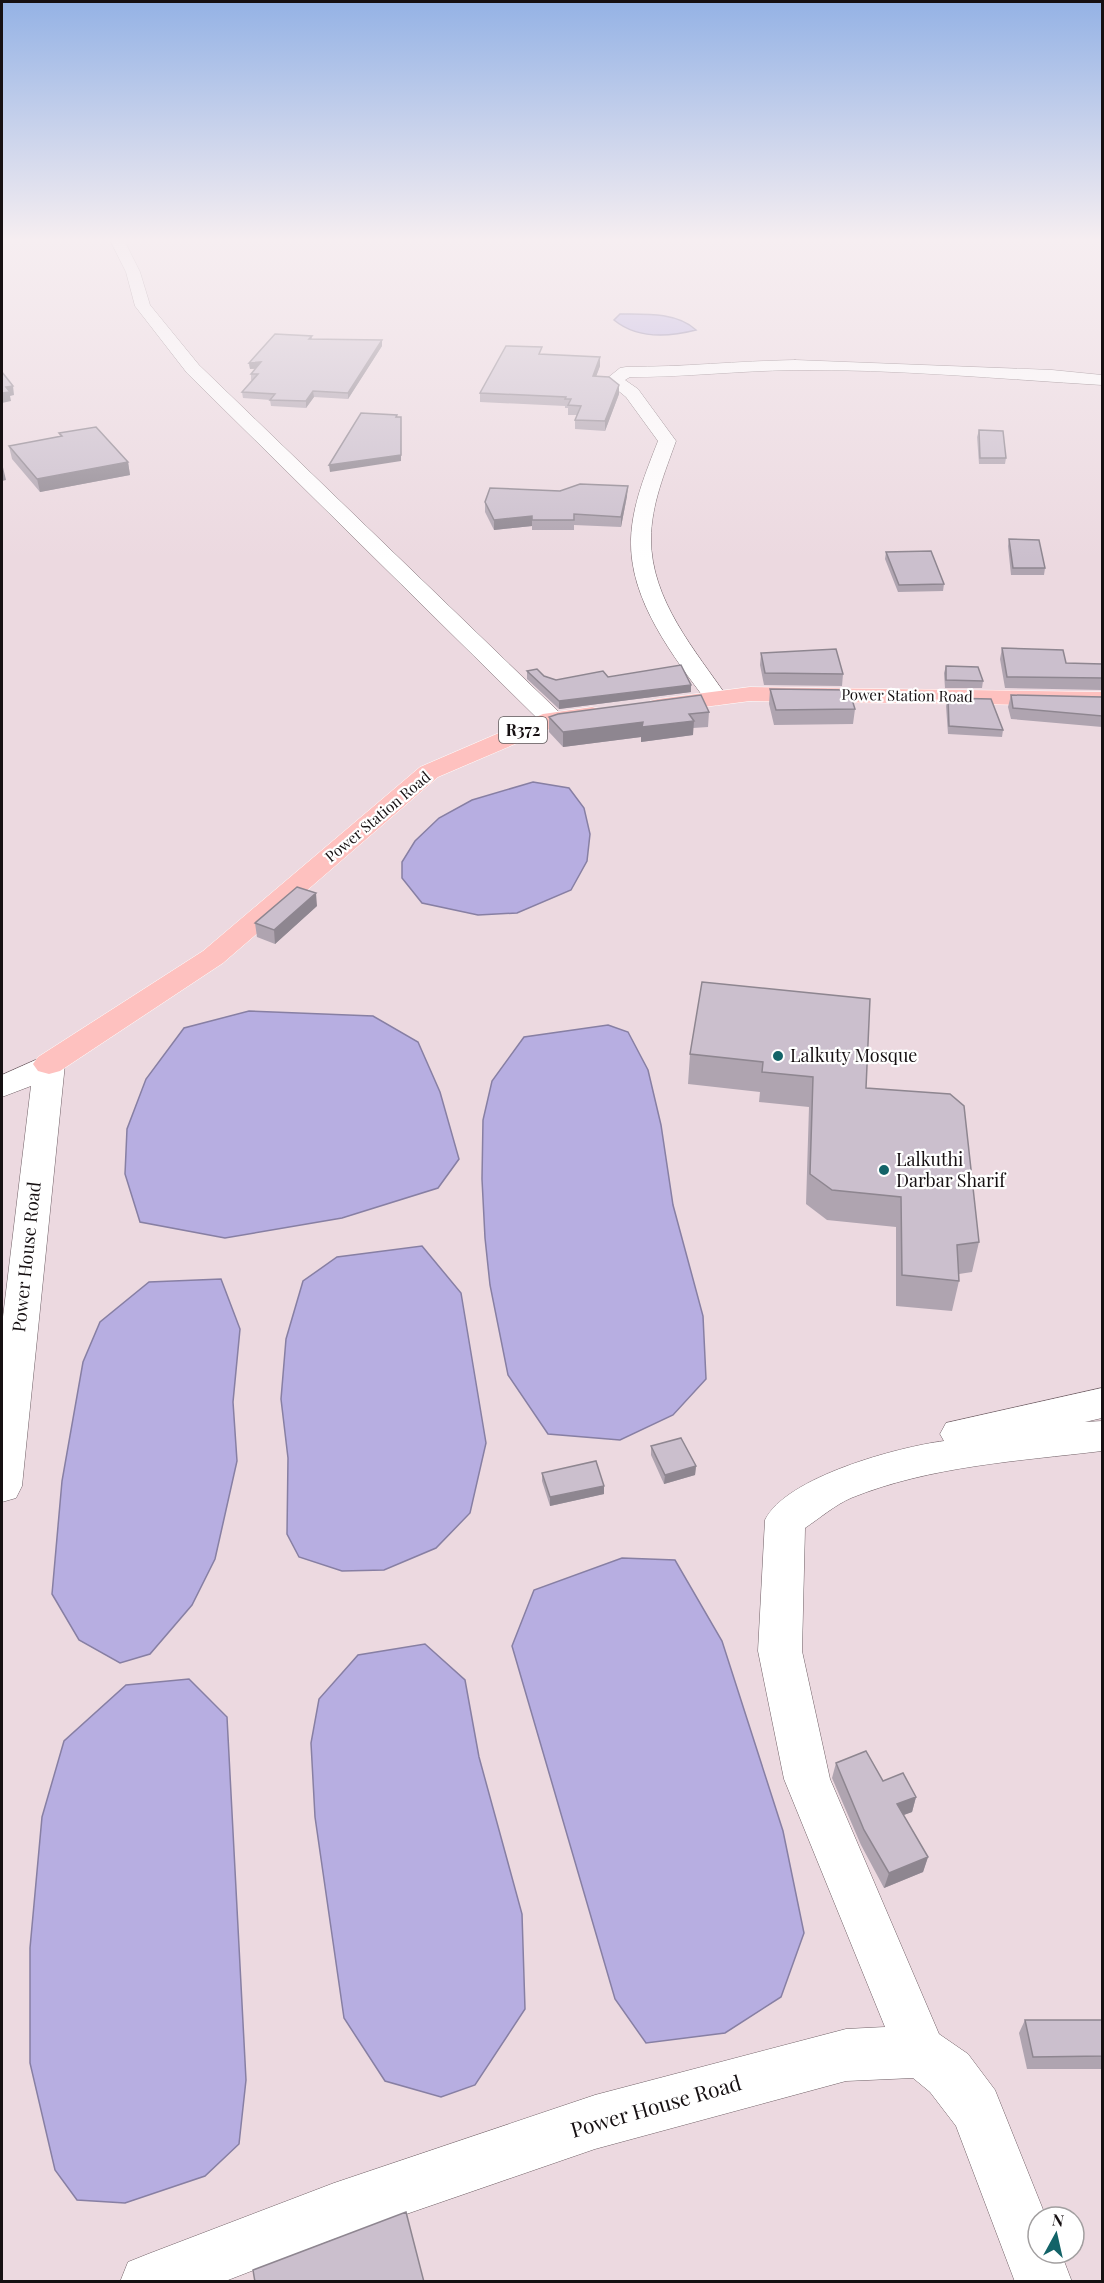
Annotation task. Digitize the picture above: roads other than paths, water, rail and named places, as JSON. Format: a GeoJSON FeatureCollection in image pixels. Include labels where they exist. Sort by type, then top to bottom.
{"type":"FeatureCollection","features":[{"type":"Feature","properties":{"kind":"main road","name":"Power Station Road"},"geometry":{"type":"LineString","coordinates":[[49,1064],[213,957],[429,772],[552,719],[750,694],[1102,699]]}},
{"type":"Feature","properties":{"kind":"street"},"geometry":{"type":"LineString","coordinates":[[175,347],[193,369],[552,719]]}},
{"type":"Feature","properties":{"kind":"street"},"geometry":{"type":"LineString","coordinates":[[716,698],[688,660],[658,607],[644,568],[641,539],[652,480],[667,441],[632,393],[614,380],[626,372],[682,372],[714,368],[795,365],[900,367],[1102,380]]}},
{"type":"Feature","properties":{"kind":"street","name":"Power Station Road"},"geometry":{"type":"LineString","coordinates":[[2,1087],[49,1064]]}},
{"type":"Feature","properties":{"kind":"street","name":"Power House Road"},"geometry":{"type":"LineString","coordinates":[[2,1486],[49,1064]]}},
{"type":"Feature","properties":{"kind":"street"},"geometry":{"type":"LineString","coordinates":[[1044,2282],[976,2109],[949,2073],[921,2052],[807,1779],[780,1651],[785,1520],[835,1487],[934,1439],[1102,1403]]}},
{"type":"Feature","properties":{"kind":"street"},"geometry":{"type":"LineString","coordinates":[[835,1487],[914,1461],[1055,1440],[1102,1436]]}},
{"type":"Feature","properties":{"kind":"street","name":"Power House Road"},"geometry":{"type":"LineString","coordinates":[[148,2282],[334,2211],[595,2122],[846,2055],[921,2052]]}},
{"type":"Feature","properties":{"kind":"place","name":"Lalkuty Mosque"},"geometry":{"type":"Point","coordinates":[778,1056]}},
{"type":"Feature","properties":{"kind":"place","name":"Lalkuthi Darbar Sharif"},"geometry":{"type":"Point","coordinates":[884,1170]}}]}
